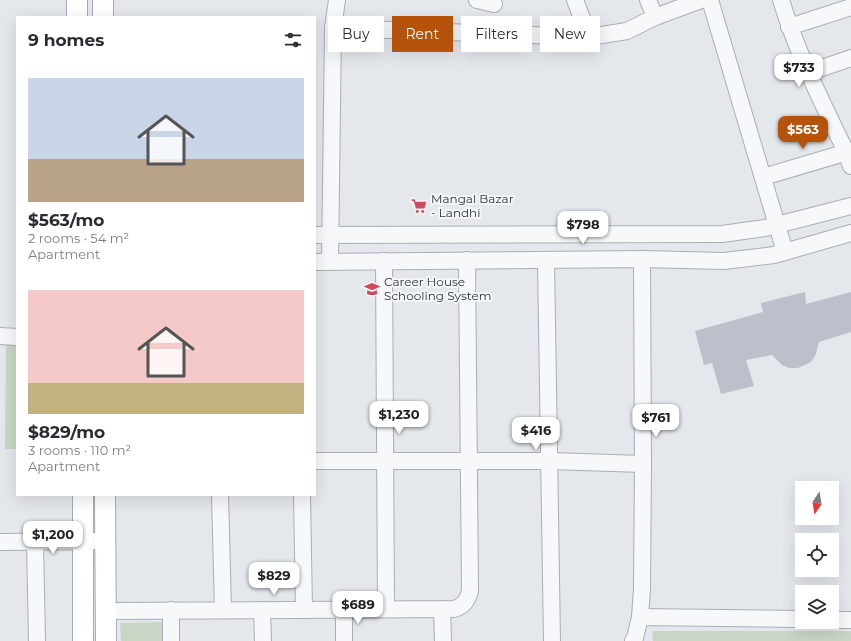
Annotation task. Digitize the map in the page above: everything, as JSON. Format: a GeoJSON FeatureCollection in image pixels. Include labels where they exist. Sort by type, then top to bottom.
{"type":"FeatureCollection","features":[{"type":"Feature","properties":{"kind":"main road"},"geometry":{"type":"LineString","coordinates":[[77,0],[77,16]]}},
{"type":"Feature","properties":{"kind":"main road"},"geometry":{"type":"LineString","coordinates":[[103,0],[103,16]]}},
{"type":"Feature","properties":{"kind":"main road"},"geometry":{"type":"LineString","coordinates":[[83,496],[83,641]]}},
{"type":"Feature","properties":{"kind":"main road"},"geometry":{"type":"LineString","coordinates":[[105,496],[106,641]]}},
{"type":"Feature","properties":{"kind":"street"},"geometry":{"type":"LineString","coordinates":[[335,16],[337,0]]}},
{"type":"Feature","properties":{"kind":"street"},"geometry":{"type":"LineString","coordinates":[[477,0],[494,4]]}},
{"type":"Feature","properties":{"kind":"street"},"geometry":{"type":"LineString","coordinates":[[575,0],[581,16]]}},
{"type":"Feature","properties":{"kind":"street"},"geometry":{"type":"LineString","coordinates":[[648,0],[655,17]]}},
{"type":"Feature","properties":{"kind":"street"},"geometry":{"type":"LineString","coordinates":[[600,35],[627,31],[655,17],[701,0]]}},
{"type":"Feature","properties":{"kind":"street"},"geometry":{"type":"LineString","coordinates":[[710,0],[785,252]]}},
{"type":"Feature","properties":{"kind":"street"},"geometry":{"type":"LineString","coordinates":[[763,177],[849,156],[807,73],[789,27],[781,0]]}},
{"type":"Feature","properties":{"kind":"street"},"geometry":{"type":"LineString","coordinates":[[789,27],[851,7]]}},
{"type":"Feature","properties":{"kind":"street"},"geometry":{"type":"LineString","coordinates":[[384,30],[540,34]]}},
{"type":"Feature","properties":{"kind":"street"},"geometry":{"type":"LineString","coordinates":[[332,52],[322,235],[323,262],[642,259],[724,261],[785,252],[851,233]]}},
{"type":"Feature","properties":{"kind":"street"},"geometry":{"type":"LineString","coordinates":[[807,73],[851,58]]}},
{"type":"Feature","properties":{"kind":"street"},"geometry":{"type":"LineString","coordinates":[[322,235],[722,234],[776,225],[851,206]]}},
{"type":"Feature","properties":{"kind":"street"},"geometry":{"type":"LineString","coordinates":[[633,641],[640,617],[642,589],[642,259]]}},
{"type":"Feature","properties":{"kind":"street"},"geometry":{"type":"LineString","coordinates":[[106,611],[454,609],[463,606],[468,599],[470,591],[467,260]]}},
{"type":"Feature","properties":{"kind":"street"},"geometry":{"type":"LineString","coordinates":[[546,260],[552,641]]}},
{"type":"Feature","properties":{"kind":"street"},"geometry":{"type":"LineString","coordinates":[[384,261],[386,609]]}},
{"type":"Feature","properties":{"kind":"street"},"geometry":{"type":"LineString","coordinates":[[0,336],[16,336]]}},
{"type":"Feature","properties":{"kind":"street"},"geometry":{"type":"LineString","coordinates":[[316,461],[550,461],[642,464]]}},
{"type":"Feature","properties":{"kind":"street"},"geometry":{"type":"LineString","coordinates":[[220,496],[223,610]]}},
{"type":"Feature","properties":{"kind":"street"},"geometry":{"type":"LineString","coordinates":[[302,496],[304,610]]}},
{"type":"Feature","properties":{"kind":"street"},"geometry":{"type":"LineString","coordinates":[[0,542],[105,541]]}},
{"type":"Feature","properties":{"kind":"street"},"geometry":{"type":"LineString","coordinates":[[35,542],[37,641]]}},
{"type":"Feature","properties":{"kind":"street"},"geometry":{"type":"LineString","coordinates":[[344,609],[344,641]]}},
{"type":"Feature","properties":{"kind":"street"},"geometry":{"type":"LineString","coordinates":[[442,609],[442,641]]}},
{"type":"Feature","properties":{"kind":"street"},"geometry":{"type":"LineString","coordinates":[[171,610],[171,641]]}},
{"type":"Feature","properties":{"kind":"street"},"geometry":{"type":"LineString","coordinates":[[262,610],[263,641]]}},
{"type":"Feature","properties":{"kind":"street"},"geometry":{"type":"LineString","coordinates":[[640,617],[795,619]]}},
{"type":"Feature","properties":{"kind":"street"},"geometry":{"type":"LineString","coordinates":[[839,620],[851,620]]}},
{"type":"Feature","properties":{"kind":"green space"},"geometry":{"type":"Polygon","coordinates":[[[6,345],[16,345],[16,449],[5,449],[6,345]]]}},
{"type":"Feature","properties":{"kind":"green space"},"geometry":{"type":"Polygon","coordinates":[[[162,622],[162,641],[121,641],[120,623],[162,622]]]}},
{"type":"Feature","properties":{"kind":"green space"},"geometry":{"type":"Polygon","coordinates":[[[652,631],[851,631],[851,641],[653,641],[652,631]]]}},
{"type":"Feature","properties":{"kind":"building"},"geometry":{"type":"Polygon","coordinates":[[[805,292],[806,304],[851,292],[851,332],[819,342],[816,354],[811,362],[798,368],[789,368],[782,365],[772,355],[746,360],[754,386],[721,394],[712,363],[704,365],[695,331],[763,312],[761,303],[805,292]]]}},
{"type":"Feature","properties":{"kind":"place","name":"Mangal Bazar - Landhi"},"geometry":{"type":"Point","coordinates":[419,206]}},
{"type":"Feature","properties":{"kind":"place","name":"Career House Schooling System"},"geometry":{"type":"Point","coordinates":[372,289]}}]}
